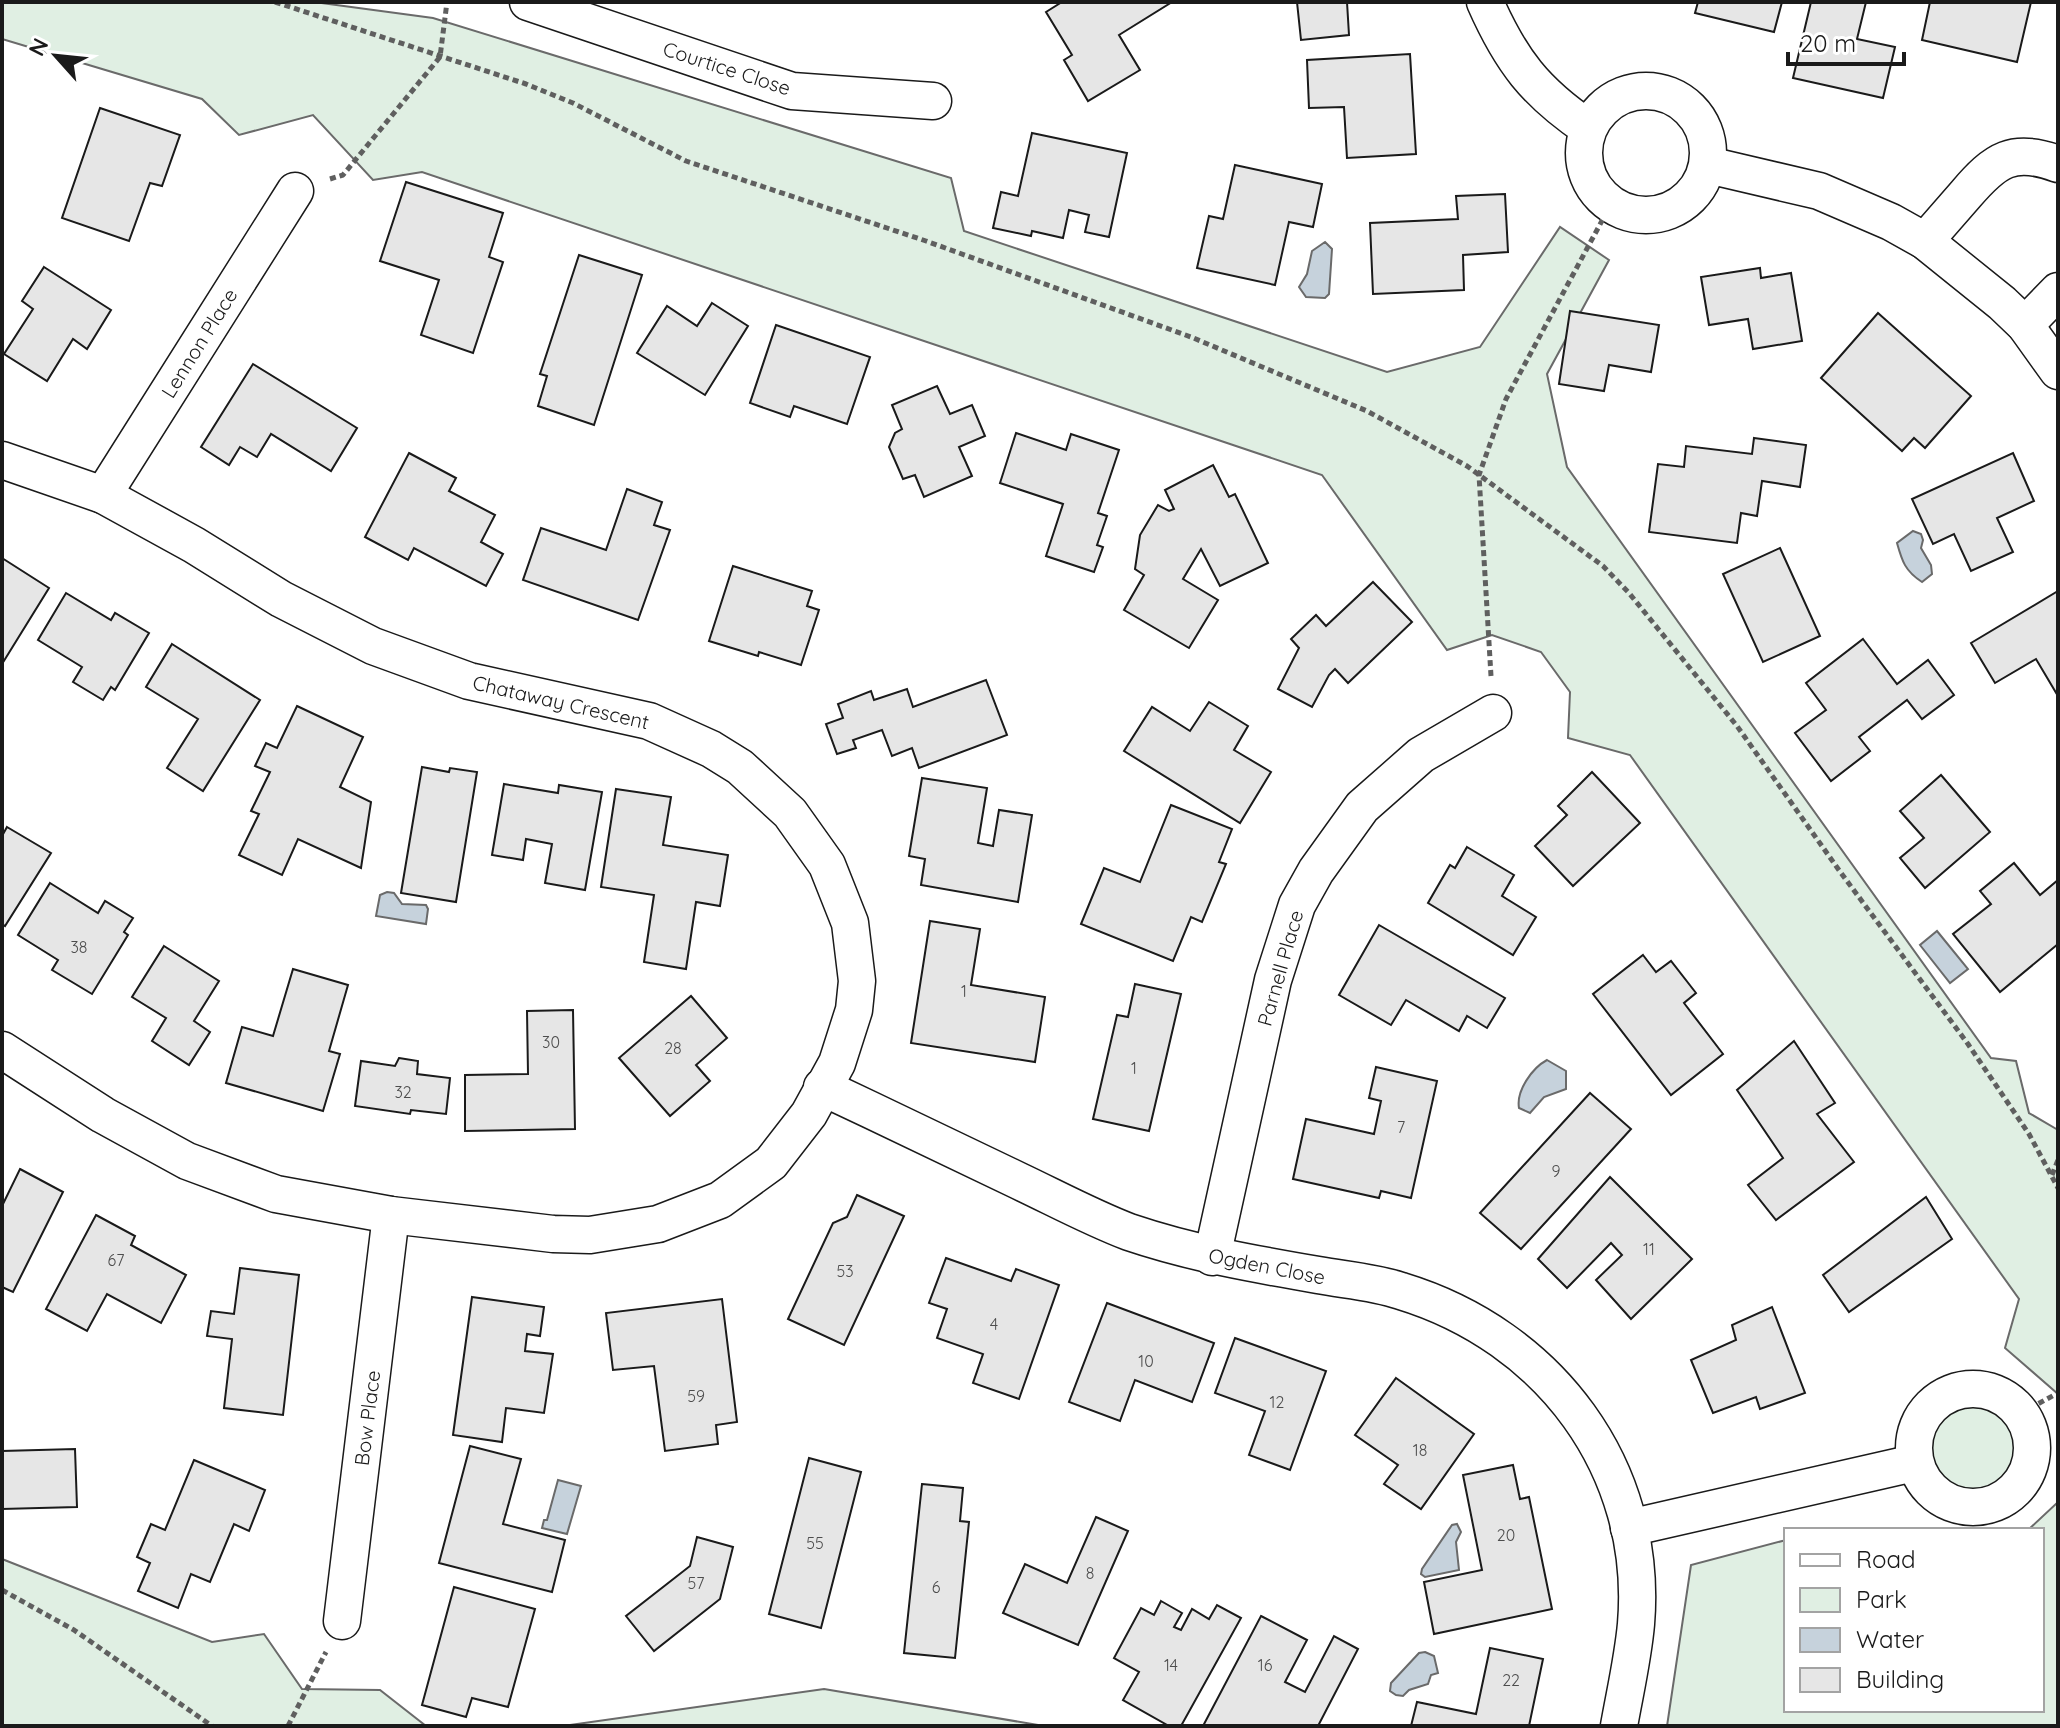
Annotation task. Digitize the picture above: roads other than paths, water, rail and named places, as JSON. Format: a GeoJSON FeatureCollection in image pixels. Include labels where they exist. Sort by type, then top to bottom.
{"type":"FeatureCollection","features":[{"type":"Feature","properties":{"kind":"street","name":"Courtice Close"},"geometry":{"type":"LineString","coordinates":[[528,2],[792,91],[933,101]]}},
{"type":"Feature","properties":{"kind":"street"},"geometry":{"type":"LineString","coordinates":[[1485,2],[1502,41],[1518,65],[1559,108],[1588,128]]}},
{"type":"Feature","properties":{"kind":"street"},"geometry":{"type":"LineString","coordinates":[[1651,90],[1677,98],[1696,115],[1707,139],[1708,165],[1698,189],[1679,207],[1654,216],[1627,213],[1605,200],[1589,180],[1583,154],[1588,128],[1603,106],[1626,94],[1651,90]]}},
{"type":"Feature","properties":{"kind":"street"},"geometry":{"type":"LineString","coordinates":[[1925,241],[1988,169],[2005,159],[2037,156],[2058,164]]}},
{"type":"Feature","properties":{"kind":"street"},"geometry":{"type":"LineString","coordinates":[[1708,165],[1819,191],[1891,222],[1925,241],[2025,325],[2058,371]]}},
{"type":"Feature","properties":{"kind":"street","name":"Lennon Place"},"geometry":{"type":"LineString","coordinates":[[103,495],[295,191]]}},
{"type":"Feature","properties":{"kind":"street"},"geometry":{"type":"LineString","coordinates":[[2025,325],[2058,291]]}},
{"type":"Feature","properties":{"kind":"street","name":"Chataway Crescent"},"geometry":{"type":"LineString","coordinates":[[2,460],[103,495],[194,545],[281,599],[373,646],[469,681],[649,721],[711,749],[740,767],[790,813],[827,865],[850,923],[857,981],[854,1010],[837,1063],[809,1114],[771,1163],[720,1200],[658,1224],[590,1235],[553,1234],[391,1215],[276,1194],[187,1161],[103,1115],[2,1050]]}},
{"type":"Feature","properties":{"kind":"street","name":"Parnell Place"},"geometry":{"type":"LineString","coordinates":[[1212,1257],[1273,980],[1297,905],[1316,871],[1362,807],[1421,755],[1493,713]]}},
{"type":"Feature","properties":{"kind":"street","name":"Ogden Close"},"geometry":{"type":"LineString","coordinates":[[822,1087],[1127,1231],[1212,1257],[1400,1290],[1468,1317],[1498,1336],[1553,1382],[1576,1408],[1610,1466],[1629,1528],[1635,1560],[1636,1623],[1619,1726]]}},
{"type":"Feature","properties":{"kind":"street","name":"Bow Place"},"geometry":{"type":"LineString","coordinates":[[342,1621],[391,1215]]}},
{"type":"Feature","properties":{"kind":"street"},"geometry":{"type":"LineString","coordinates":[[1982,1389],[2004,1397],[2021,1413],[2031,1434],[2032,1458],[2024,1480],[2008,1496],[1987,1507],[1964,1507],[1941,1500],[1925,1484],[1914,1463],[1914,1439],[1921,1417],[1937,1400],[1958,1390],[1982,1389]]}},
{"type":"Feature","properties":{"kind":"street"},"geometry":{"type":"LineString","coordinates":[[1629,1528],[1914,1463]]}},
{"type":"Feature","properties":{"kind":"water"},"geometry":{"type":"Polygon","coordinates":[[[1325,242],[1332,249],[1329,294],[1325,298],[1306,297],[1299,287],[1307,274],[1312,251],[1325,242]]]}},
{"type":"Feature","properties":{"kind":"water"},"geometry":{"type":"Polygon","coordinates":[[[1913,531],[1921,534],[1921,548],[1931,565],[1932,574],[1922,582],[1905,565],[1897,543],[1913,531]]]}},
{"type":"Feature","properties":{"kind":"water"},"geometry":{"type":"Polygon","coordinates":[[[394,893],[402,904],[426,905],[426,924],[376,916],[380,895],[394,893]]]}},
{"type":"Feature","properties":{"kind":"water"},"geometry":{"type":"Polygon","coordinates":[[[1937,931],[1968,969],[1950,983],[1920,945],[1937,931]]]}},
{"type":"Feature","properties":{"kind":"water"},"geometry":{"type":"Polygon","coordinates":[[[1547,1060],[1566,1071],[1566,1089],[1544,1097],[1530,1113],[1519,1108],[1520,1094],[1531,1074],[1547,1060]]]}},
{"type":"Feature","properties":{"kind":"water"},"geometry":{"type":"Polygon","coordinates":[[[558,1480],[581,1486],[567,1534],[542,1528],[558,1480]]]}},
{"type":"Feature","properties":{"kind":"water"},"geometry":{"type":"Polygon","coordinates":[[[1457,1524],[1461,1532],[1456,1542],[1459,1570],[1425,1577],[1421,1574],[1422,1569],[1452,1525],[1457,1524]]]}},
{"type":"Feature","properties":{"kind":"water"},"geometry":{"type":"Polygon","coordinates":[[[1419,1653],[1434,1656],[1438,1673],[1431,1675],[1428,1684],[1409,1690],[1403,1696],[1390,1691],[1391,1683],[1419,1653]]]}}]}
